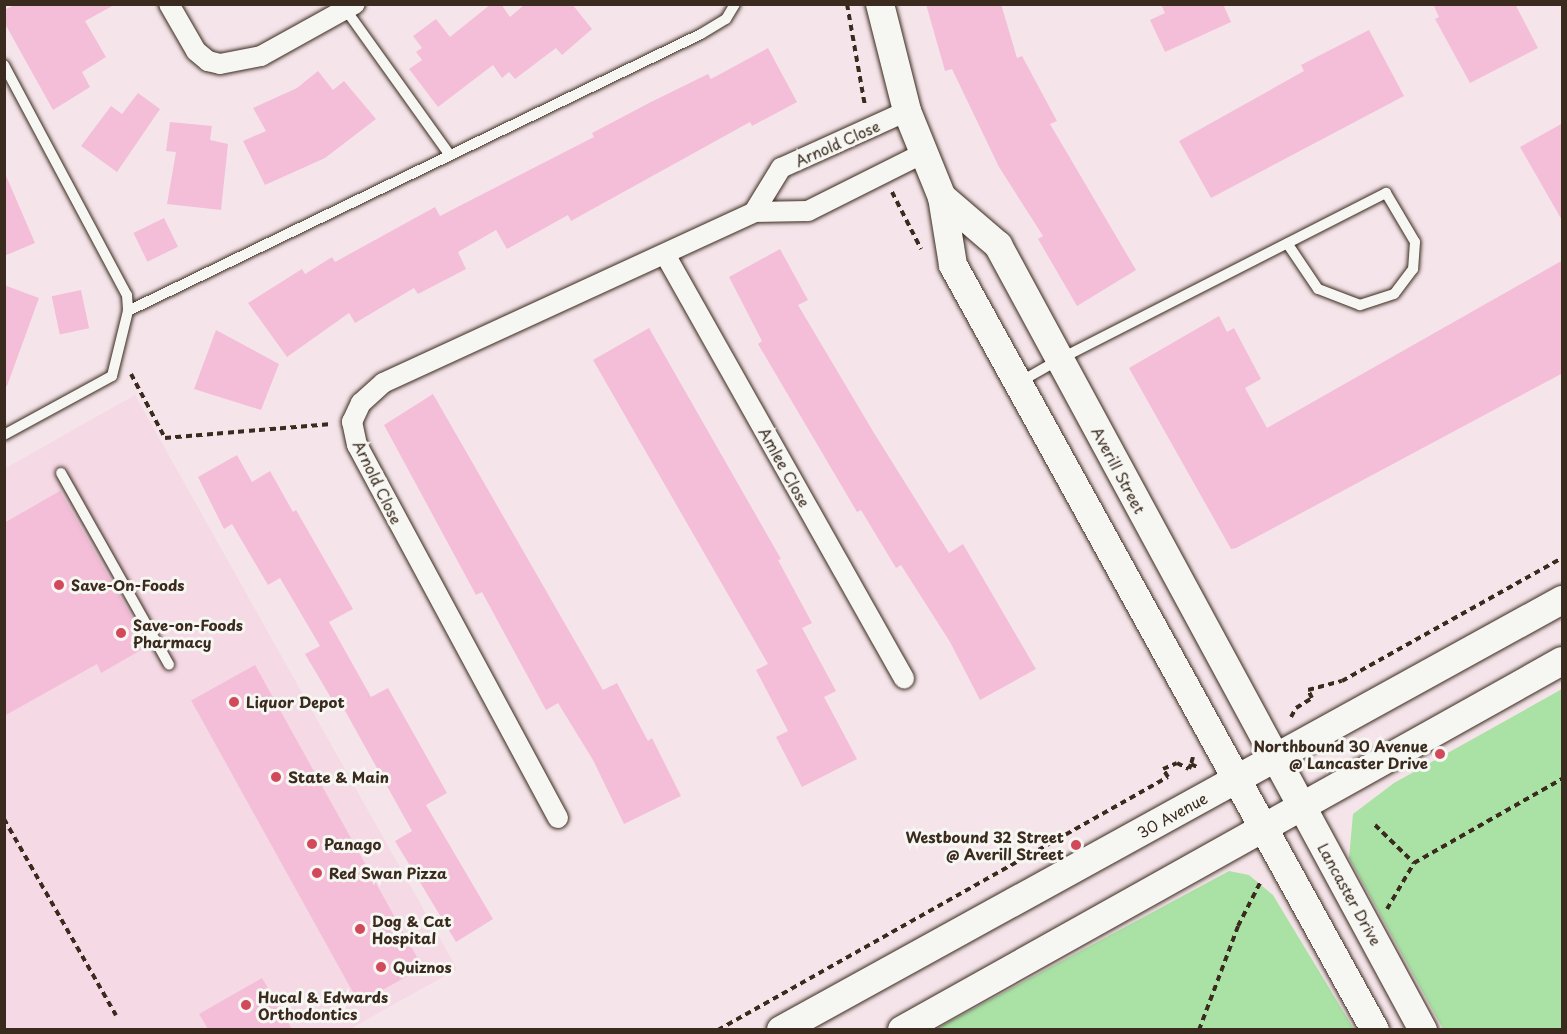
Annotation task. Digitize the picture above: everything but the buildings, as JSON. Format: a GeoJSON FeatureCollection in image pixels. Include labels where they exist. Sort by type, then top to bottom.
{"type":"FeatureCollection","features":[{"type":"Feature","properties":{"kind":"street"},"geometry":{"type":"LineString","coordinates":[[169,4],[196,51],[208,61],[220,64],[261,56],[350,7]]}},
{"type":"Feature","properties":{"kind":"street","name":"Averill Street"},"geometry":{"type":"LineString","coordinates":[[880,4],[907,111],[922,154],[942,197],[952,265],[1236,779]]}},
{"type":"Feature","properties":{"kind":"street","name":"Arnold Close"},"geometry":{"type":"LineString","coordinates":[[754,212],[781,168],[907,111]]}},
{"type":"Feature","properties":{"kind":"street","name":"Arnold Close"},"geometry":{"type":"LineString","coordinates":[[558,818],[357,446],[352,423],[361,403],[383,383],[666,255],[754,212],[808,211],[922,154]]}},
{"type":"Feature","properties":{"kind":"street","name":"Averill Street"},"geometry":{"type":"LineString","coordinates":[[942,197],[998,245],[1275,759]]}},
{"type":"Feature","properties":{"kind":"street","name":"Amlee Close"},"geometry":{"type":"LineString","coordinates":[[666,255],[904,679]]}},
{"type":"Feature","properties":{"kind":"street","name":"30 Avenue"},"geometry":{"type":"LineString","coordinates":[[782,1029],[1563,600]]}},
{"type":"Feature","properties":{"kind":"street"},"geometry":{"type":"LineString","coordinates":[[902,1029],[1563,661]]}},
{"type":"Feature","properties":{"kind":"street","name":"Lancaster Drive"},"geometry":{"type":"LineString","coordinates":[[1275,759],[1423,1029]]}},
{"type":"Feature","properties":{"kind":"street"},"geometry":{"type":"LineString","coordinates":[[1236,779],[1375,1029]]}},
{"type":"Feature","properties":{"kind":"lane"},"geometry":{"type":"LineString","coordinates":[[128,311],[701,34],[726,20],[735,4]]}},
{"type":"Feature","properties":{"kind":"lane"},"geometry":{"type":"LineString","coordinates":[[350,7],[449,154]]}},
{"type":"Feature","properties":{"kind":"lane"},"geometry":{"type":"LineString","coordinates":[[4,65],[127,295],[128,311],[112,376],[4,435]]}},
{"type":"Feature","properties":{"kind":"lane"},"geometry":{"type":"LineString","coordinates":[[1018,384],[1060,359],[1386,192],[1415,242],[1413,269],[1394,294],[1360,305],[1318,289],[1287,243]]}},
{"type":"Feature","properties":{"kind":"lane"},"geometry":{"type":"LineString","coordinates":[[62,473],[169,665]]}},
{"type":"Feature","properties":{"kind":"path"},"geometry":{"type":"LineString","coordinates":[[847,4],[867,113]]}},
{"type":"Feature","properties":{"kind":"path"},"geometry":{"type":"LineString","coordinates":[[119,350],[165,438],[352,423]]}},
{"type":"Feature","properties":{"kind":"path"},"geometry":{"type":"LineString","coordinates":[[1292,716],[1296,708],[1312,698],[1308,690],[1342,681],[1563,558]]}},
{"type":"Feature","properties":{"kind":"path"},"geometry":{"type":"LineString","coordinates":[[718,1029],[1168,777],[1163,769],[1178,763],[1189,769],[1191,764]]}},
{"type":"Feature","properties":{"kind":"path"},"geometry":{"type":"LineString","coordinates":[[1386,913],[1414,863],[1563,779]]}},
{"type":"Feature","properties":{"kind":"path"},"geometry":{"type":"LineString","coordinates":[[4,819],[116,1015]]}},
{"type":"Feature","properties":{"kind":"path"},"geometry":{"type":"LineString","coordinates":[[1375,825],[1414,863]]}},
{"type":"Feature","properties":{"kind":"path"},"geometry":{"type":"LineString","coordinates":[[1199,1029],[1238,926],[1263,877]]}},
{"type":"Feature","properties":{"kind":"shaded area"},"geometry":{"type":"Polygon","coordinates":[[[135,395],[457,969],[350,1029],[5,1029],[4,469],[135,395]]]}},
{"type":"Feature","properties":{"kind":"green space"},"geometry":{"type":"Polygon","coordinates":[[[1562,689],[1562,1029],[1443,1029],[1349,858],[1353,814],[1394,783],[1562,689]]]}},
{"type":"Feature","properties":{"kind":"green space"},"geometry":{"type":"Polygon","coordinates":[[[1229,871],[1249,875],[1273,895],[1354,1029],[936,1029],[1229,871]]]}},
{"type":"Feature","properties":{"kind":"place","name":"Save-On-Foods"},"geometry":{"type":"Point","coordinates":[59,585]}},
{"type":"Feature","properties":{"kind":"place","name":"Save-on-Foods Pharmacy"},"geometry":{"type":"Point","coordinates":[121,633]}},
{"type":"Feature","properties":{"kind":"place","name":"Liquor Depot"},"geometry":{"type":"Point","coordinates":[234,702]}},
{"type":"Feature","properties":{"kind":"place","name":"Northbound 30 Avenue @ Lancaster Drive"},"geometry":{"type":"Point","coordinates":[1440,754]}},
{"type":"Feature","properties":{"kind":"place","name":"State & Main"},"geometry":{"type":"Point","coordinates":[276,777]}},
{"type":"Feature","properties":{"kind":"place","name":"Panago"},"geometry":{"type":"Point","coordinates":[312,844]}},
{"type":"Feature","properties":{"kind":"place","name":"Westbound 32 Street @ Averill Street"},"geometry":{"type":"Point","coordinates":[1076,845]}},
{"type":"Feature","properties":{"kind":"place","name":"Red Swan Pizza"},"geometry":{"type":"Point","coordinates":[317,873]}},
{"type":"Feature","properties":{"kind":"place","name":"Dog & Cat Hospital"},"geometry":{"type":"Point","coordinates":[360,929]}},
{"type":"Feature","properties":{"kind":"place","name":"Quiznos"},"geometry":{"type":"Point","coordinates":[381,967]}},
{"type":"Feature","properties":{"kind":"place","name":"Hucal & Edwards Orthodontics"},"geometry":{"type":"Point","coordinates":[246,1005]}}]}
